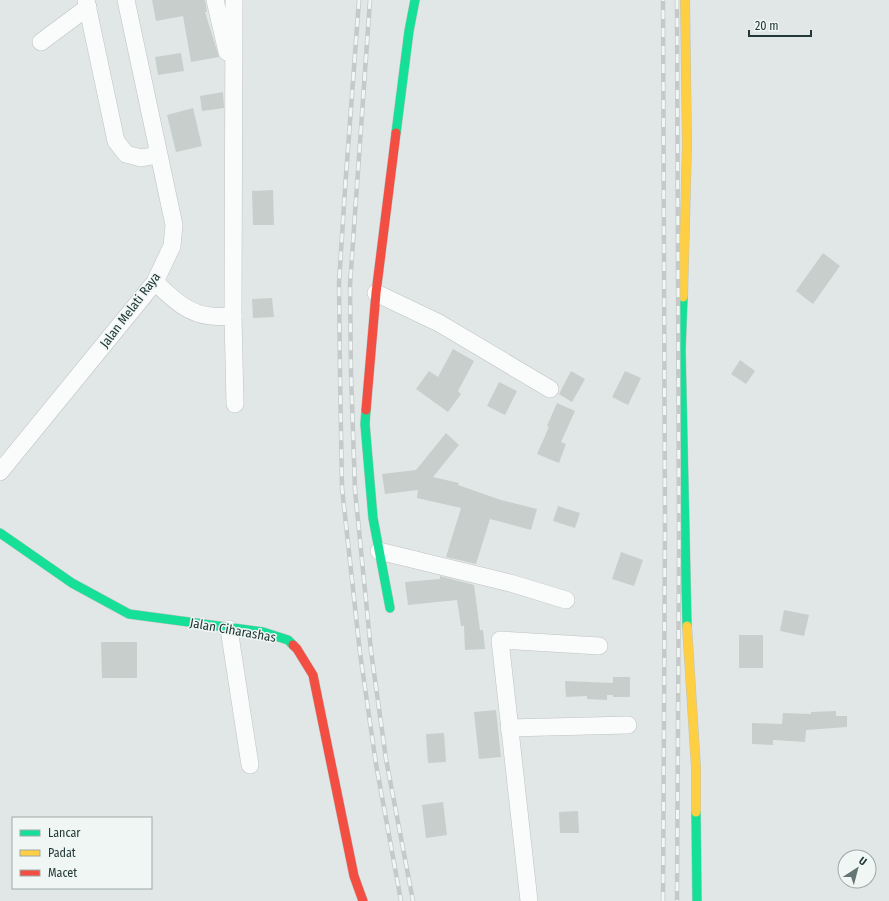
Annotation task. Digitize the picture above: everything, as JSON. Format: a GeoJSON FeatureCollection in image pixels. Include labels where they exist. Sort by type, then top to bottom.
{"type":"FeatureCollection","features":[{"type":"Feature","properties":{"kind":"street","name":"Jalan Melati Raya"},"geometry":{"type":"LineString","coordinates":[[0,472],[155,282],[172,246],[174,225],[126,0]]}},
{"type":"Feature","properties":{"kind":"street"},"geometry":{"type":"LineString","coordinates":[[215,0],[233,78]]}},
{"type":"Feature","properties":{"kind":"street"},"geometry":{"type":"LineString","coordinates":[[234,0],[233,316],[235,404]]}},
{"type":"Feature","properties":{"kind":"street"},"geometry":{"type":"LineString","coordinates":[[390,608],[373,518],[365,424],[376,293],[415,0]]}},
{"type":"Feature","properties":{"kind":"street"},"geometry":{"type":"LineString","coordinates":[[684,0],[687,145],[681,350],[687,641],[696,768],[698,901]]}},
{"type":"Feature","properties":{"kind":"street"},"geometry":{"type":"LineString","coordinates":[[41,42],[87,3],[116,141],[126,154],[141,158],[158,155]]}},
{"type":"Feature","properties":{"kind":"street"},"geometry":{"type":"LineString","coordinates":[[155,282],[180,304],[197,314],[210,316],[233,316]]}},
{"type":"Feature","properties":{"kind":"street"},"geometry":{"type":"LineString","coordinates":[[376,293],[439,323],[550,389]]}},
{"type":"Feature","properties":{"kind":"street","name":"Jalan Ciharashas"},"geometry":{"type":"LineString","coordinates":[[0,533],[72,583],[129,614],[229,629],[264,632],[288,640],[297,649],[313,675],[354,876],[363,901]]}},
{"type":"Feature","properties":{"kind":"street"},"geometry":{"type":"LineString","coordinates":[[379,551],[510,583],[566,600]]}},
{"type":"Feature","properties":{"kind":"street"},"geometry":{"type":"LineString","coordinates":[[229,629],[250,765]]}},
{"type":"Feature","properties":{"kind":"street"},"geometry":{"type":"LineString","coordinates":[[529,901],[500,640],[600,646]]}},
{"type":"Feature","properties":{"kind":"street"},"geometry":{"type":"LineString","coordinates":[[509,728],[628,725]]}},
{"type":"Feature","properties":{"kind":"building"},"geometry":{"type":"Polygon","coordinates":[[[152,0],[205,0],[207,12],[205,12],[219,57],[191,62],[183,16],[156,21],[152,0]]]}},
{"type":"Feature","properties":{"kind":"building"},"geometry":{"type":"Polygon","coordinates":[[[181,53],[184,71],[158,75],[155,57],[181,53]]]}},
{"type":"Feature","properties":{"kind":"building"},"geometry":{"type":"Polygon","coordinates":[[[223,92],[224,108],[202,111],[200,96],[223,92]]]}},
{"type":"Feature","properties":{"kind":"building"},"geometry":{"type":"Polygon","coordinates":[[[193,108],[202,146],[176,152],[167,115],[193,108]]]}},
{"type":"Feature","properties":{"kind":"building"},"geometry":{"type":"Polygon","coordinates":[[[273,190],[274,225],[253,225],[252,191],[273,190]]]}},
{"type":"Feature","properties":{"kind":"building"},"geometry":{"type":"Polygon","coordinates":[[[823,253],[840,266],[813,304],[796,291],[823,253]]]}},
{"type":"Feature","properties":{"kind":"building"},"geometry":{"type":"Polygon","coordinates":[[[272,298],[274,317],[253,318],[252,299],[272,298]]]}},
{"type":"Feature","properties":{"kind":"building"},"geometry":{"type":"Polygon","coordinates":[[[453,349],[474,361],[458,391],[461,394],[448,412],[416,389],[429,371],[438,377],[453,349]]]}},
{"type":"Feature","properties":{"kind":"building"},"geometry":{"type":"Polygon","coordinates":[[[740,360],[755,371],[746,384],[731,374],[740,360]]]}},
{"type":"Feature","properties":{"kind":"building"},"geometry":{"type":"Polygon","coordinates":[[[571,371],[585,379],[572,402],[559,394],[571,371]]]}},
{"type":"Feature","properties":{"kind":"building"},"geometry":{"type":"Polygon","coordinates":[[[625,371],[641,378],[628,405],[612,397],[625,371]]]}},
{"type":"Feature","properties":{"kind":"building"},"geometry":{"type":"Polygon","coordinates":[[[499,382],[517,391],[505,415],[487,406],[499,382]]]}},
{"type":"Feature","properties":{"kind":"building"},"geometry":{"type":"Polygon","coordinates":[[[557,403],[575,411],[561,442],[566,444],[559,463],[537,454],[549,427],[547,426],[557,403]]]}},
{"type":"Feature","properties":{"kind":"building"},"geometry":{"type":"Polygon","coordinates":[[[446,433],[459,445],[433,477],[459,483],[458,485],[501,500],[537,509],[531,530],[490,519],[476,564],[446,557],[461,508],[417,498],[418,490],[385,494],[382,474],[416,470],[446,433]]]}},
{"type":"Feature","properties":{"kind":"building"},"geometry":{"type":"Polygon","coordinates":[[[558,506],[580,513],[575,528],[553,521],[558,506]]]}},
{"type":"Feature","properties":{"kind":"building"},"geometry":{"type":"Polygon","coordinates":[[[621,552],[643,560],[634,586],[612,579],[621,552]]]}},
{"type":"Feature","properties":{"kind":"building"},"geometry":{"type":"Polygon","coordinates":[[[440,576],[474,585],[480,630],[483,630],[485,649],[465,650],[464,626],[461,626],[457,600],[408,605],[405,582],[440,579],[440,576]]]}},
{"type":"Feature","properties":{"kind":"building"},"geometry":{"type":"Polygon","coordinates":[[[784,610],[809,615],[804,636],[780,631],[784,610]]]}},
{"type":"Feature","properties":{"kind":"building"},"geometry":{"type":"Polygon","coordinates":[[[739,635],[763,635],[763,668],[739,668],[739,635]]]}},
{"type":"Feature","properties":{"kind":"building"},"geometry":{"type":"Polygon","coordinates":[[[101,642],[137,642],[137,678],[102,678],[101,642]]]}},
{"type":"Feature","properties":{"kind":"building"},"geometry":{"type":"Polygon","coordinates":[[[613,677],[630,677],[630,697],[613,697],[613,695],[607,695],[607,700],[587,699],[587,696],[566,697],[565,681],[613,683],[613,677]]]}},
{"type":"Feature","properties":{"kind":"building"},"geometry":{"type":"Polygon","coordinates":[[[496,710],[501,757],[479,759],[474,712],[496,710]]]}},
{"type":"Feature","properties":{"kind":"building"},"geometry":{"type":"Polygon","coordinates":[[[836,711],[836,716],[847,716],[847,727],[806,730],[805,742],[773,740],[773,745],[752,744],[752,723],[782,724],[783,713],[811,714],[811,712],[836,711]]]}},
{"type":"Feature","properties":{"kind":"building"},"geometry":{"type":"Polygon","coordinates":[[[444,733],[446,762],[428,763],[426,734],[444,733]]]}},
{"type":"Feature","properties":{"kind":"building"},"geometry":{"type":"Polygon","coordinates":[[[443,802],[447,835],[426,838],[422,805],[443,802]]]}},
{"type":"Feature","properties":{"kind":"building"},"geometry":{"type":"Polygon","coordinates":[[[578,811],[579,833],[560,833],[559,812],[578,811]]]}},
{"type":"Feature","properties":{"kind":"railway"},"geometry":{"type":"LineString","coordinates":[[359,0],[339,283],[342,488],[360,653],[376,764],[401,901]]}},
{"type":"Feature","properties":{"kind":"railway"},"geometry":{"type":"LineString","coordinates":[[370,0],[350,285],[355,490],[371,651],[386,759],[413,901]]}},
{"type":"Feature","properties":{"kind":"railway"},"geometry":{"type":"LineString","coordinates":[[663,0],[665,527],[663,901]]}},
{"type":"Feature","properties":{"kind":"railway"},"geometry":{"type":"LineString","coordinates":[[677,0],[679,544],[677,901]]}},
{"type":"Feature","properties":{"kind":"traffic: fast"},"geometry":{"type":"LineString","coordinates":[[396,133],[409,31],[415,0]]}},
{"type":"Feature","properties":{"kind":"traffic: fast"},"geometry":{"type":"LineString","coordinates":[[683,297],[681,350],[687,626]]}},
{"type":"Feature","properties":{"kind":"traffic: fast"},"geometry":{"type":"LineString","coordinates":[[366,410],[365,424],[373,518],[390,608]]}},
{"type":"Feature","properties":{"kind":"traffic: fast"},"geometry":{"type":"LineString","coordinates":[[0,533],[72,583],[129,614],[263,632],[288,640],[293,645]]}},
{"type":"Feature","properties":{"kind":"traffic: fast"},"geometry":{"type":"LineString","coordinates":[[696,812],[697,901]]}},
{"type":"Feature","properties":{"kind":"traffic: slow"},"geometry":{"type":"LineString","coordinates":[[683,297],[687,145],[685,0]]}},
{"type":"Feature","properties":{"kind":"traffic: slow"},"geometry":{"type":"LineString","coordinates":[[687,626],[696,768],[696,812]]}},
{"type":"Feature","properties":{"kind":"traffic: jam"},"geometry":{"type":"LineString","coordinates":[[366,410],[376,293],[396,133]]}},
{"type":"Feature","properties":{"kind":"traffic: jam"},"geometry":{"type":"LineString","coordinates":[[293,645],[313,675],[354,876],[363,901]]}}]}
